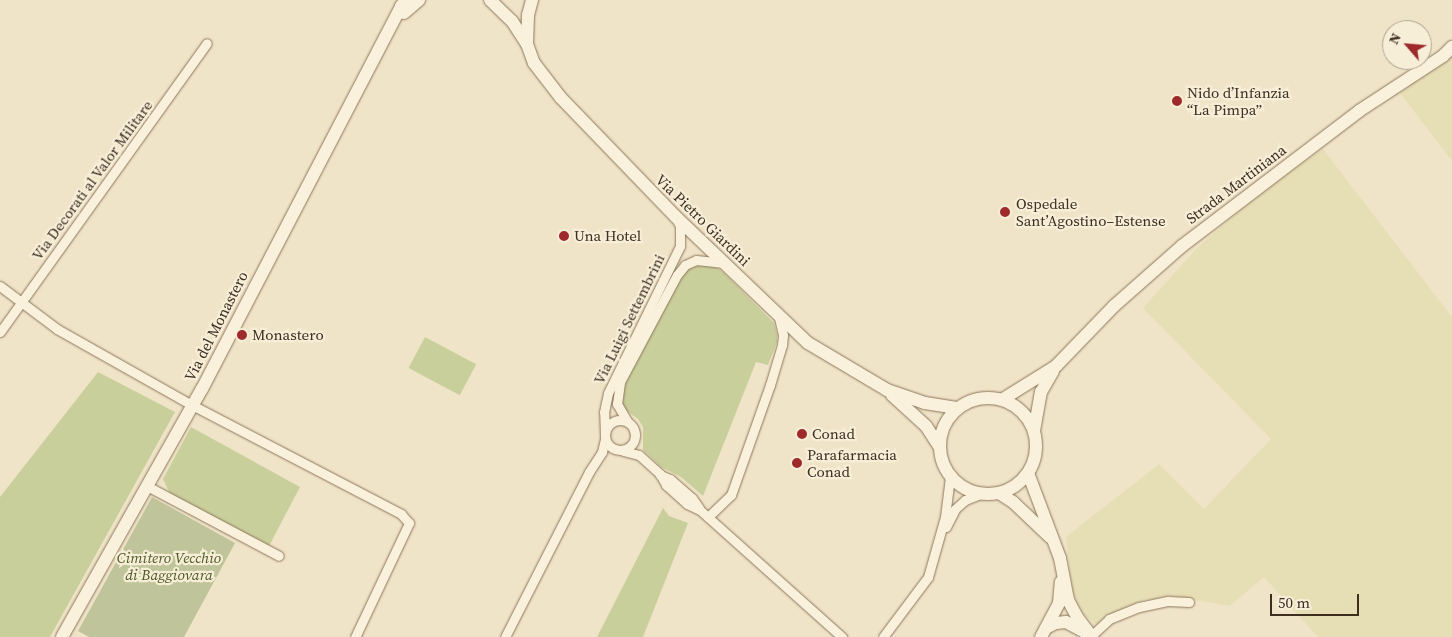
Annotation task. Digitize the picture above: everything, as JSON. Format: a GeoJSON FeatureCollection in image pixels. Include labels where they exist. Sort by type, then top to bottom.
{"type":"FeatureCollection","features":[{"type":"Feature","properties":{"kind":"main road","name":"Via del Monastero"},"geometry":{"type":"LineString","coordinates":[[62,637],[192,405],[391,26],[408,0]]}},
{"type":"Feature","properties":{"kind":"main road","name":"Via del Monastero"},"geometry":{"type":"LineString","coordinates":[[391,26],[419,0]]}},
{"type":"Feature","properties":{"kind":"main road","name":"Via Pietro Giardini"},"geometry":{"type":"LineString","coordinates":[[490,0],[512,21],[527,44],[534,63],[547,82],[676,217],[808,343],[887,390],[925,403],[957,408]]}},
{"type":"Feature","properties":{"kind":"main road","name":"Via Pietro Giardini"},"geometry":{"type":"LineString","coordinates":[[527,44],[528,15],[532,0]]}},
{"type":"Feature","properties":{"kind":"main road","name":"Strada Martiniana"},"geometry":{"type":"LineString","coordinates":[[1002,400],[1056,366],[1114,306],[1182,246],[1359,111],[1443,56],[1452,47]]}},
{"type":"Feature","properties":{"kind":"main road","name":"Strada Martiniana"},"geometry":{"type":"LineString","coordinates":[[1034,431],[1041,392],[1056,366]]}},
{"type":"Feature","properties":{"kind":"main road","name":"Via Pietro Giardini"},"geometry":{"type":"LineString","coordinates":[[887,390],[926,426],[939,446],[942,464],[950,477]]}},
{"type":"Feature","properties":{"kind":"main road"},"geometry":{"type":"LineString","coordinates":[[939,446],[943,427],[957,408],[971,400],[987,397],[1002,400],[1022,411],[1034,431],[1036,443],[1035,458],[1028,473],[1016,485],[998,493],[981,494],[965,489],[950,477]]}},
{"type":"Feature","properties":{"kind":"main road"},"geometry":{"type":"LineString","coordinates":[[1028,473],[1053,540],[1063,572],[1068,600],[1077,618],[1092,636]]}},
{"type":"Feature","properties":{"kind":"main road"},"geometry":{"type":"LineString","coordinates":[[998,493],[1013,502],[1053,540]]}},
{"type":"Feature","properties":{"kind":"main road"},"geometry":{"type":"LineString","coordinates":[[1044,632],[1059,603],[1063,572]]}},
{"type":"Feature","properties":{"kind":"main road"},"geometry":{"type":"LineString","coordinates":[[1044,632],[1056,623],[1066,622],[1092,636]]}},
{"type":"Feature","properties":{"kind":"street","name":"Via Decorati al Valor Militare"},"geometry":{"type":"LineString","coordinates":[[0,332],[207,43]]}},
{"type":"Feature","properties":{"kind":"street","name":"Via Luigi Settembrini"},"geometry":{"type":"LineString","coordinates":[[505,637],[596,461],[605,437],[604,412],[608,393],[680,246],[680,226],[676,217]]}},
{"type":"Feature","properties":{"kind":"street","name":"Via Luigi Settembrini"},"geometry":{"type":"LineString","coordinates":[[627,421],[617,404],[620,382],[677,275],[686,265],[696,260],[724,264]]}},
{"type":"Feature","properties":{"kind":"street"},"geometry":{"type":"LineString","coordinates":[[0,286],[57,329],[192,405],[401,514],[408,523],[355,637]]}},
{"type":"Feature","properties":{"kind":"street"},"geometry":{"type":"LineString","coordinates":[[708,517],[730,495],[780,356],[783,335],[782,323],[777,313]]}},
{"type":"Feature","properties":{"kind":"street"},"geometry":{"type":"LineString","coordinates":[[639,455],[635,431],[627,421],[612,422],[605,437],[610,447],[639,455],[660,474],[666,485],[687,504],[700,510],[842,637]]}},
{"type":"Feature","properties":{"kind":"street"},"geometry":{"type":"LineString","coordinates":[[596,461],[630,447],[635,440]]}},
{"type":"Feature","properties":{"kind":"street"},"geometry":{"type":"LineString","coordinates":[[883,637],[928,577],[945,517],[950,477]]}},
{"type":"Feature","properties":{"kind":"street"},"geometry":{"type":"LineString","coordinates":[[147,486],[279,556]]}},
{"type":"Feature","properties":{"kind":"street"},"geometry":{"type":"LineString","coordinates":[[938,545],[955,509],[965,500],[981,494]]}},
{"type":"Feature","properties":{"kind":"street"},"geometry":{"type":"LineString","coordinates":[[1092,636],[1109,619],[1139,608],[1168,601],[1189,602]]}},
{"type":"Feature","properties":{"kind":"shaded area"},"geometry":{"type":"Polygon","coordinates":[[[1452,53],[1452,161],[1400,93],[1452,53]]]}},
{"type":"Feature","properties":{"kind":"shaded area"},"geometry":{"type":"Polygon","coordinates":[[[1323,149],[1452,317],[1452,637],[1318,637],[1264,577],[1230,606],[1178,597],[1144,600],[1096,625],[1083,613],[1072,591],[1066,537],[1159,464],[1204,509],[1271,439],[1143,308],[1197,248],[1263,190],[1323,149]]]}},
{"type":"Feature","properties":{"kind":"green space"},"geometry":{"type":"Polygon","coordinates":[[[701,265],[714,266],[723,272],[774,323],[777,334],[777,342],[768,365],[756,362],[703,496],[681,477],[661,467],[643,450],[643,427],[638,419],[623,408],[621,395],[624,381],[682,276],[689,267],[701,265]]]}},
{"type":"Feature","properties":{"kind":"green space"},"geometry":{"type":"Polygon","coordinates":[[[425,337],[476,364],[460,395],[409,368],[425,337]]]}},
{"type":"Feature","properties":{"kind":"green space"},"geometry":{"type":"Polygon","coordinates":[[[98,372],[175,412],[50,637],[0,637],[0,497],[98,372]]]}},
{"type":"Feature","properties":{"kind":"green space"},"geometry":{"type":"Polygon","coordinates":[[[191,427],[300,487],[269,546],[170,494],[163,479],[191,427]]]}},
{"type":"Feature","properties":{"kind":"green space","name":"Cimitero Vecchio di Baggiovara"},"geometry":{"type":"Polygon","coordinates":[[[152,497],[235,543],[184,637],[89,637],[78,631],[152,497]]]}},
{"type":"Feature","properties":{"kind":"green space"},"geometry":{"type":"Polygon","coordinates":[[[663,508],[669,516],[688,523],[643,637],[597,637],[663,508]]]}},
{"type":"Feature","properties":{"kind":"place","name":"Nido d’Infanzia “La Pimpa”"},"geometry":{"type":"Point","coordinates":[1177,101]}},
{"type":"Feature","properties":{"kind":"place","name":"Ospedale Sant’Agostino–Estense"},"geometry":{"type":"Point","coordinates":[1005,212]}},
{"type":"Feature","properties":{"kind":"place","name":"Una Hotel"},"geometry":{"type":"Point","coordinates":[564,236]}},
{"type":"Feature","properties":{"kind":"place","name":"Monastero"},"geometry":{"type":"Point","coordinates":[242,335]}},
{"type":"Feature","properties":{"kind":"place","name":"Conad"},"geometry":{"type":"Point","coordinates":[802,434]}},
{"type":"Feature","properties":{"kind":"place","name":"Parafarmacia Conad"},"geometry":{"type":"Point","coordinates":[797,463]}}]}
